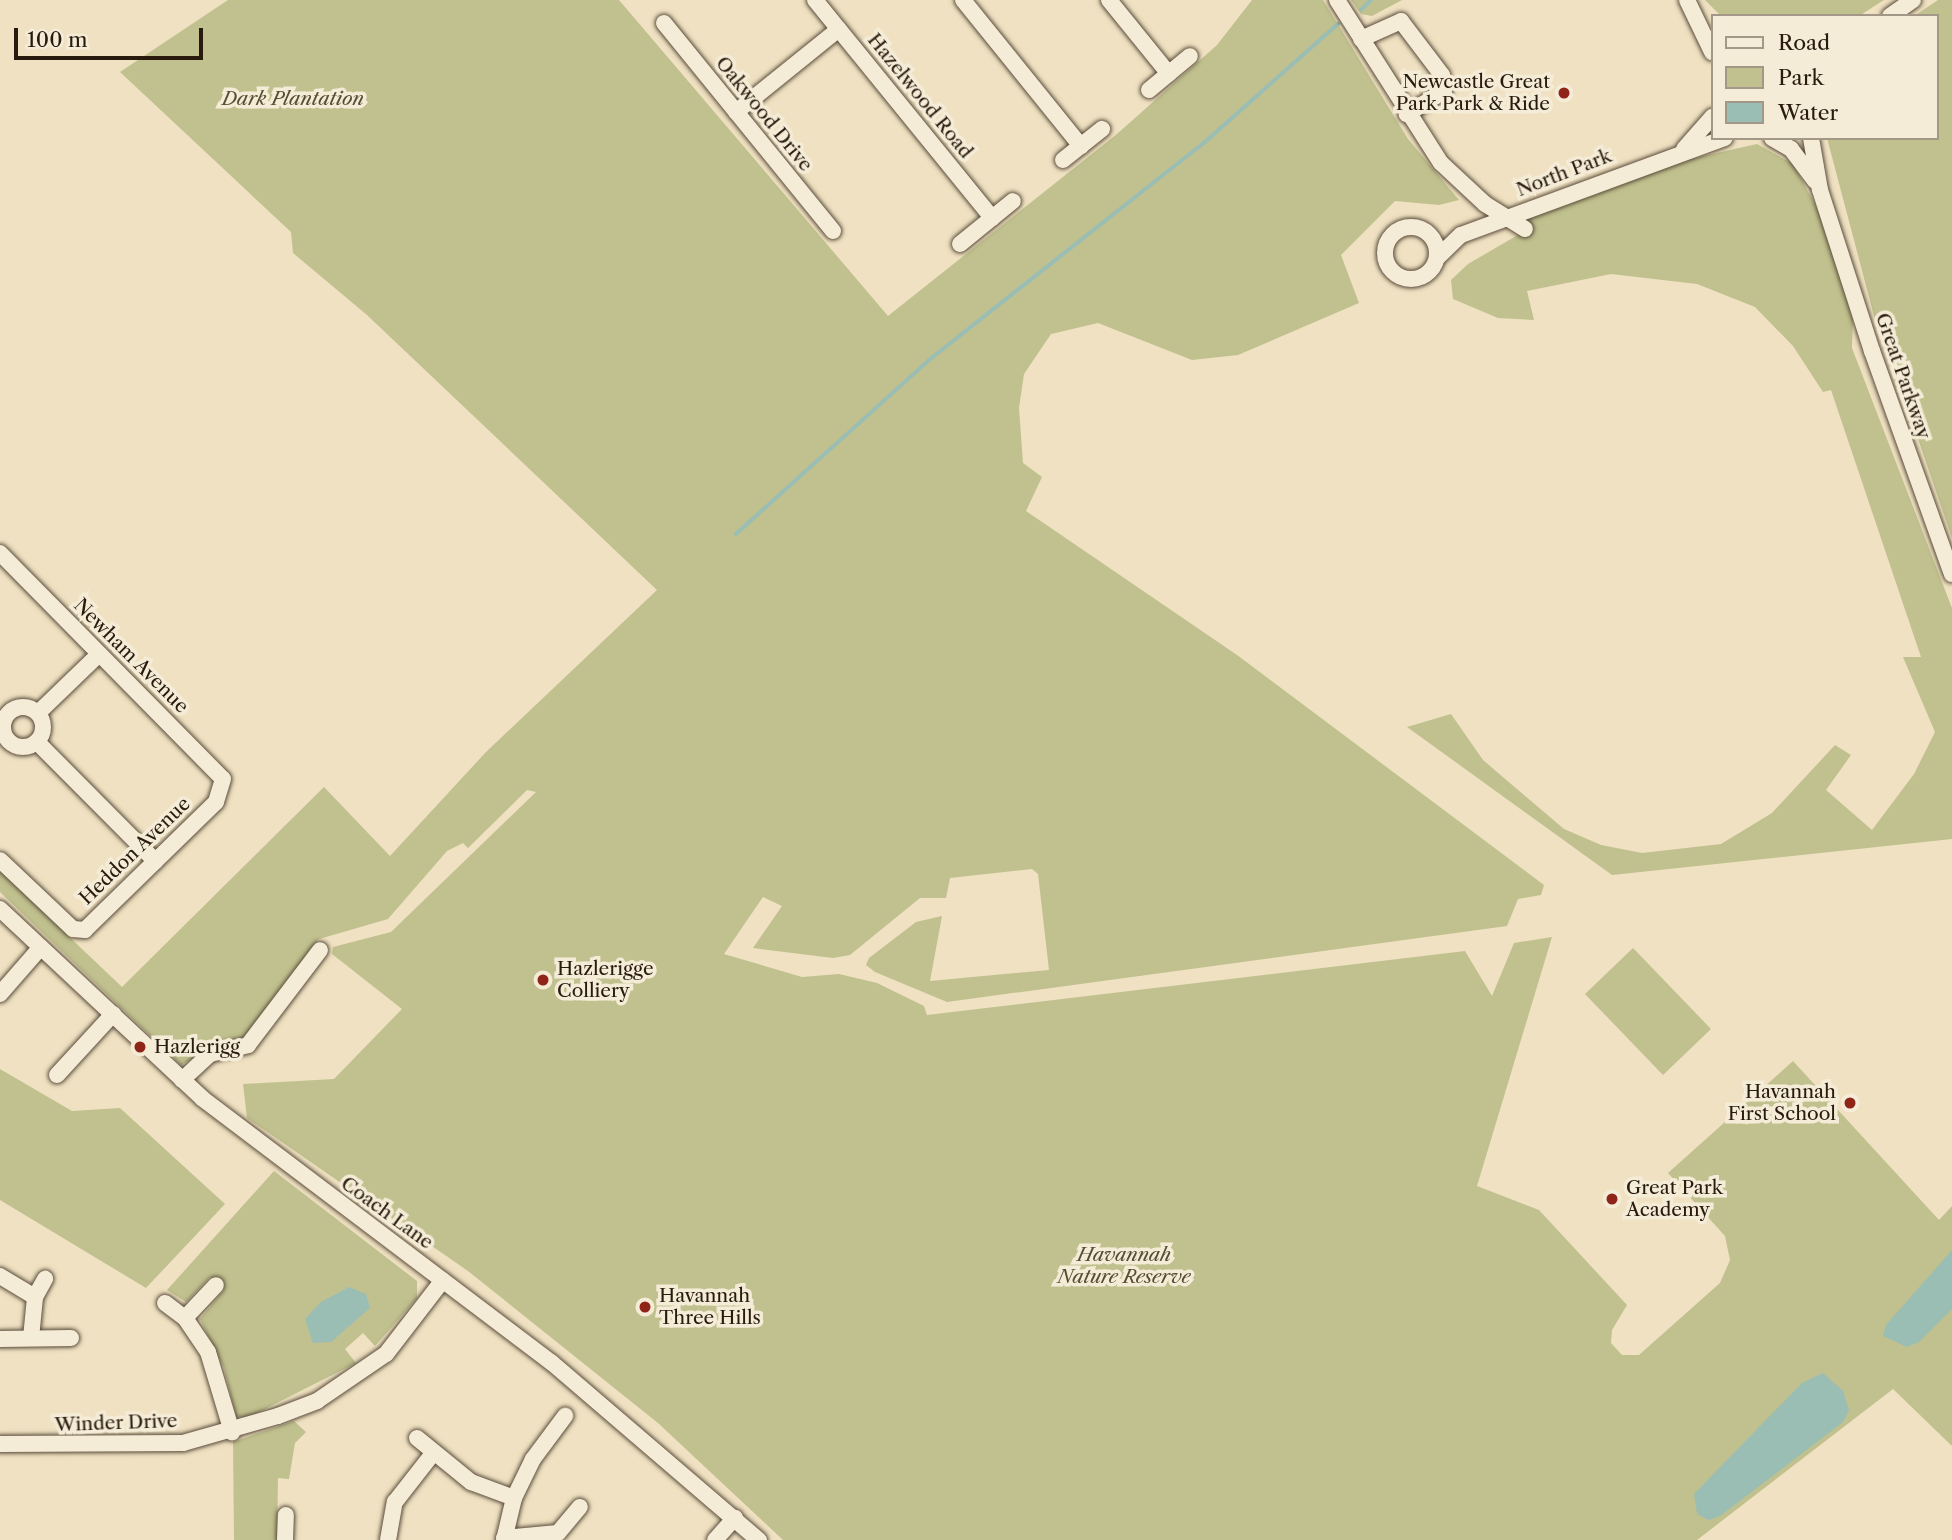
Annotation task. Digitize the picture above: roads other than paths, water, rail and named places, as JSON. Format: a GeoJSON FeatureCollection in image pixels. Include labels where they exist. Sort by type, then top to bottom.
{"type":"FeatureCollection","features":[{"type":"Feature","properties":{"kind":"street","name":"Hazelwood Road"},"geometry":{"type":"LineString","coordinates":[[816,0],[992,218]]}},
{"type":"Feature","properties":{"kind":"street"},"geometry":{"type":"LineString","coordinates":[[963,0],[1081,146]]}},
{"type":"Feature","properties":{"kind":"street"},"geometry":{"type":"LineString","coordinates":[[1109,0],[1169,74]]}},
{"type":"Feature","properties":{"kind":"street"},"geometry":{"type":"LineString","coordinates":[[1337,0],[1407,114],[1451,174],[1525,229]]}},
{"type":"Feature","properties":{"kind":"street"},"geometry":{"type":"LineString","coordinates":[[1689,0],[1710,22]]}},
{"type":"Feature","properties":{"kind":"street"},"geometry":{"type":"LineString","coordinates":[[1689,0],[1710,47]]}},
{"type":"Feature","properties":{"kind":"street"},"geometry":{"type":"LineString","coordinates":[[1893,14],[1913,0]]}},
{"type":"Feature","properties":{"kind":"street"},"geometry":{"type":"LineString","coordinates":[[1361,39],[1401,21],[1442,75],[1444,91],[1407,114]]}},
{"type":"Feature","properties":{"kind":"street","name":"Oakwood Drive"},"geometry":{"type":"LineString","coordinates":[[664,23],[833,231]]}},
{"type":"Feature","properties":{"kind":"street"},"geometry":{"type":"LineString","coordinates":[[736,112],[839,29]]}},
{"type":"Feature","properties":{"kind":"street"},"geometry":{"type":"LineString","coordinates":[[1149,90],[1190,56]]}},
{"type":"Feature","properties":{"kind":"street","name":"North Park"},"geometry":{"type":"LineString","coordinates":[[1682,150],[1710,119]]}},
{"type":"Feature","properties":{"kind":"street"},"geometry":{"type":"LineString","coordinates":[[1063,160],[1102,129]]}},
{"type":"Feature","properties":{"kind":"street","name":"North Park"},"geometry":{"type":"LineString","coordinates":[[1461,235],[1407,228],[1392,235],[1386,260],[1397,275],[1413,279],[1428,273],[1437,258],[1461,235],[1682,150],[1718,140]]}},
{"type":"Feature","properties":{"kind":"street","name":"Great Parkway"},"geometry":{"type":"LineString","coordinates":[[1775,140],[1791,149],[1820,190]]}},
{"type":"Feature","properties":{"kind":"street","name":"Great Parkway"},"geometry":{"type":"LineString","coordinates":[[1811,140],[1820,190],[1952,574]]}},
{"type":"Feature","properties":{"kind":"street"},"geometry":{"type":"LineString","coordinates":[[960,244],[1013,201]]}},
{"type":"Feature","properties":{"kind":"street"},"geometry":{"type":"LineString","coordinates":[[1423,230],[1435,242],[1437,258]]}},
{"type":"Feature","properties":{"kind":"street","name":"Newham Avenue"},"geometry":{"type":"LineString","coordinates":[[0,552],[223,779],[222,792]]}},
{"type":"Feature","properties":{"kind":"street"},"geometry":{"type":"LineString","coordinates":[[38,713],[99,653]]}},
{"type":"Feature","properties":{"kind":"street"},"geometry":{"type":"LineString","coordinates":[[28,708],[38,713],[43,725],[37,742],[19,747],[5,746],[4,709],[28,708]]}},
{"type":"Feature","properties":{"kind":"street"},"geometry":{"type":"LineString","coordinates":[[37,742],[155,861]]}},
{"type":"Feature","properties":{"kind":"street","name":"Heddon Avenue"},"geometry":{"type":"LineString","coordinates":[[0,860],[73,929],[85,930],[222,792]]}},
{"type":"Feature","properties":{"kind":"street","name":"Coach Lane"},"geometry":{"type":"LineString","coordinates":[[0,909],[182,1080],[551,1362],[759,1540]]}},
{"type":"Feature","properties":{"kind":"street"},"geometry":{"type":"LineString","coordinates":[[0,994],[41,947]]}},
{"type":"Feature","properties":{"kind":"street"},"geometry":{"type":"LineString","coordinates":[[182,1080],[210,1054],[248,1045],[320,950]]}},
{"type":"Feature","properties":{"kind":"street"},"geometry":{"type":"LineString","coordinates":[[57,1075],[113,1014]]}},
{"type":"Feature","properties":{"kind":"street"},"geometry":{"type":"LineString","coordinates":[[0,1276],[35,1297]]}},
{"type":"Feature","properties":{"kind":"street"},"geometry":{"type":"LineString","coordinates":[[31,1338],[35,1297],[45,1279]]}},
{"type":"Feature","properties":{"kind":"street","name":"Winder Drive"},"geometry":{"type":"LineString","coordinates":[[0,1444],[183,1443],[232,1432],[317,1401],[352,1380],[386,1354],[443,1280]]}},
{"type":"Feature","properties":{"kind":"street"},"geometry":{"type":"LineString","coordinates":[[185,1318],[216,1285]]}},
{"type":"Feature","properties":{"kind":"street"},"geometry":{"type":"LineString","coordinates":[[165,1303],[185,1318],[208,1352],[232,1432]]}},
{"type":"Feature","properties":{"kind":"street"},"geometry":{"type":"LineString","coordinates":[[0,1339],[71,1338]]}},
{"type":"Feature","properties":{"kind":"street"},"geometry":{"type":"LineString","coordinates":[[565,1416],[533,1459],[514,1498],[504,1539],[558,1533],[580,1507]]}},
{"type":"Feature","properties":{"kind":"street"},"geometry":{"type":"LineString","coordinates":[[417,1438],[471,1482],[514,1498]]}},
{"type":"Feature","properties":{"kind":"street"},"geometry":{"type":"LineString","coordinates":[[388,1540],[395,1502],[435,1452]]}},
{"type":"Feature","properties":{"kind":"street"},"geometry":{"type":"LineString","coordinates":[[285,1540],[286,1516]]}},
{"type":"Feature","properties":{"kind":"street"},"geometry":{"type":"LineString","coordinates":[[715,1540],[736,1518]]}},
{"type":"Feature","properties":{"kind":"water"},"geometry":{"type":"Polygon","coordinates":[[[1952,1250],[1952,1309],[1919,1342],[1907,1347],[1883,1336],[1886,1325],[1952,1250]]]}},
{"type":"Feature","properties":{"kind":"water"},"geometry":{"type":"Polygon","coordinates":[[[349,1287],[366,1294],[370,1308],[331,1342],[313,1343],[305,1319],[321,1302],[349,1287]]]}},
{"type":"Feature","properties":{"kind":"water"},"geometry":{"type":"Polygon","coordinates":[[[1823,1373],[1843,1391],[1849,1410],[1843,1422],[1720,1516],[1709,1520],[1697,1514],[1694,1494],[1802,1383],[1823,1373]]]}},
{"type":"Feature","properties":{"kind":"waterway"},"geometry":{"type":"LineString","coordinates":[[1361,10],[1371,0]]}},
{"type":"Feature","properties":{"kind":"waterway"},"geometry":{"type":"LineString","coordinates":[[736,534],[929,360],[1205,142],[1338,24]]}},
{"type":"Feature","properties":{"kind":"place","name":"Newcastle Great Park Park & Ride"},"geometry":{"type":"Point","coordinates":[1564,93]}},
{"type":"Feature","properties":{"kind":"place","name":"Hazlerigge Colliery"},"geometry":{"type":"Point","coordinates":[543,980]}},
{"type":"Feature","properties":{"kind":"place","name":"Hazlerigg"},"geometry":{"type":"Point","coordinates":[140,1047]}},
{"type":"Feature","properties":{"kind":"place","name":"Havannah First School"},"geometry":{"type":"Point","coordinates":[1850,1103]}},
{"type":"Feature","properties":{"kind":"place","name":"Great Park Academy"},"geometry":{"type":"Point","coordinates":[1612,1199]}},
{"type":"Feature","properties":{"kind":"place","name":"Havannah Three Hills"},"geometry":{"type":"Point","coordinates":[645,1307]}},
{"type":"Feature","properties":{"kind":"park label","name":"Dark Plantation"},"geometry":{"type":"Point","coordinates":[293,99]}},
{"type":"Feature","properties":{"kind":"park label","name":"Havannah Nature Reserve"},"geometry":{"type":"Point","coordinates":[1124,1266]}}]}
